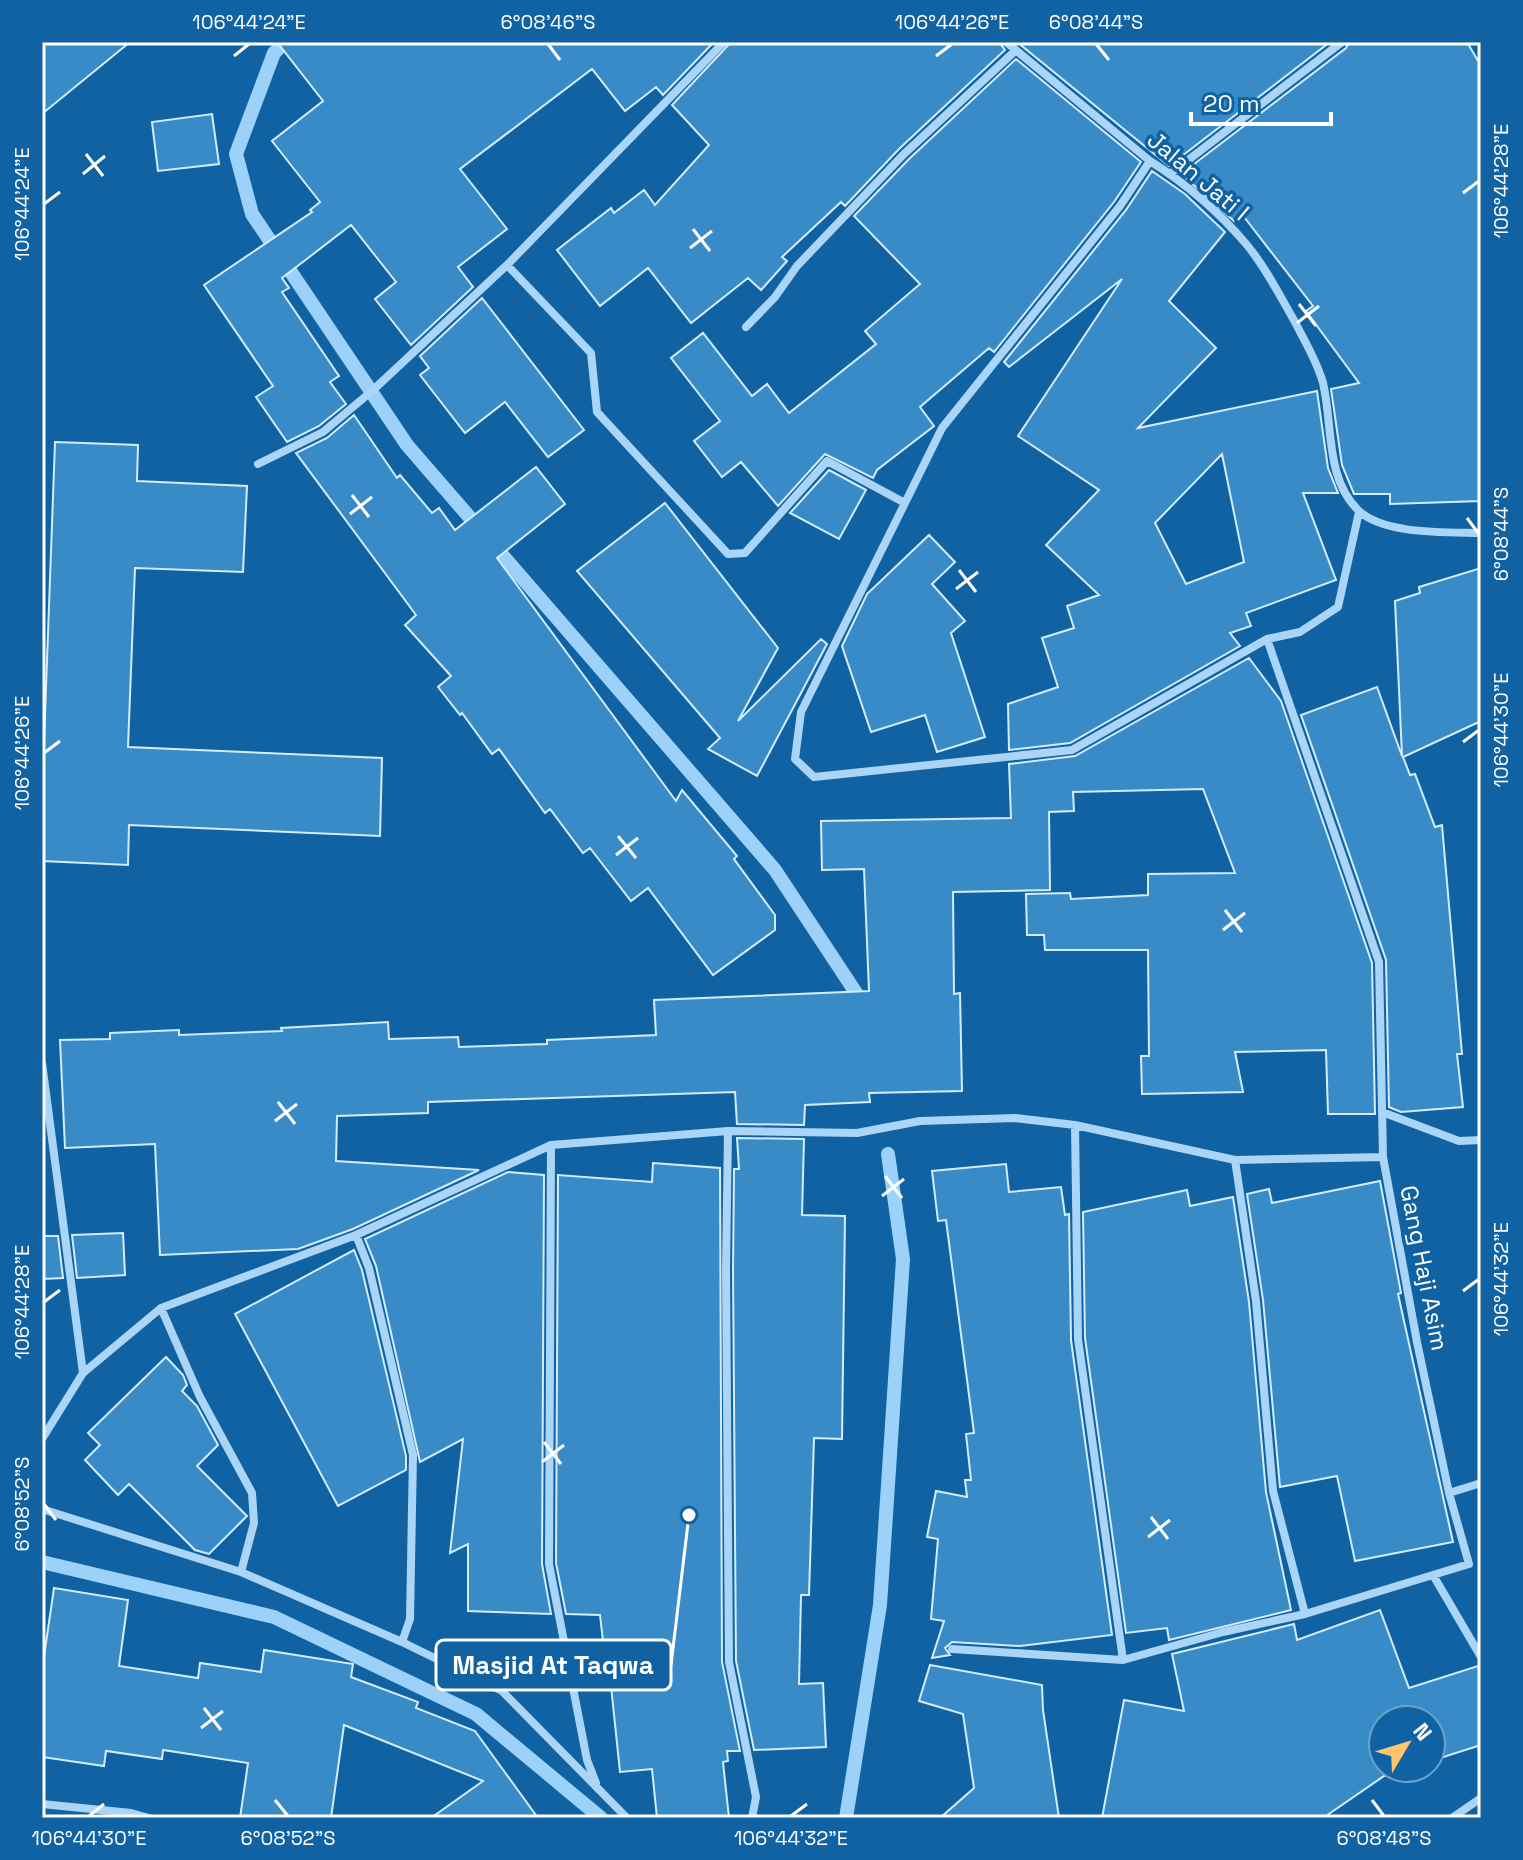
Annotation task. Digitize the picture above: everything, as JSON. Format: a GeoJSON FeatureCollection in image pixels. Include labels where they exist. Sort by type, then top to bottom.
{"type":"FeatureCollection","features":[{"type":"Feature","properties":{"kind":"street"},"geometry":{"type":"LineString","coordinates":[[258,464],[323,432],[372,391],[507,265],[724,42]]}},
{"type":"Feature","properties":{"kind":"street","name":"Jalan Jati I"},"geometry":{"type":"LineString","coordinates":[[1006,42],[1150,161],[1170,174],[1248,246],[1267,273],[1322,380],[1334,467],[1344,492],[1359,512]]}},
{"type":"Feature","properties":{"kind":"street"},"geometry":{"type":"LineString","coordinates":[[1170,174],[1342,42]]}},
{"type":"Feature","properties":{"kind":"street"},"geometry":{"type":"LineString","coordinates":[[746,327],[775,297],[797,266],[893,165],[1015,51]]}},
{"type":"Feature","properties":{"kind":"street"},"geometry":{"type":"LineString","coordinates":[[1150,161],[1120,206],[942,428],[801,712],[795,759],[814,777],[1072,750],[1267,639],[1300,632],[1338,607],[1359,512],[1386,524],[1421,532],[1481,533]]}},
{"type":"Feature","properties":{"kind":"street"},"geometry":{"type":"LineString","coordinates":[[507,265],[591,353],[597,412],[728,554],[745,553],[827,461],[905,503]]}},
{"type":"Feature","properties":{"kind":"street","name":"Gang Haji Asim"},"geometry":{"type":"LineString","coordinates":[[952,1649],[1123,1660],[1223,1632],[1305,1614],[1469,1564],[1449,1493],[1417,1342],[1383,1157],[1379,962],[1267,639]]}},
{"type":"Feature","properties":{"kind":"street"},"geometry":{"type":"LineString","coordinates":[[42,1063],[83,1373]]}},
{"type":"Feature","properties":{"kind":"street"},"geometry":{"type":"LineString","coordinates":[[1382,1112],[1459,1141],[1481,1140]]}},
{"type":"Feature","properties":{"kind":"street"},"geometry":{"type":"LineString","coordinates":[[42,1439],[83,1373],[161,1308],[356,1235],[551,1145],[728,1131],[857,1133],[920,1121],[1015,1118],[1075,1125],[1235,1160],[1383,1157]]}},
{"type":"Feature","properties":{"kind":"street"},"geometry":{"type":"LineString","coordinates":[[1075,1125],[1078,1339],[1123,1660]]}},
{"type":"Feature","properties":{"kind":"street"},"geometry":{"type":"LineString","coordinates":[[728,1131],[729,1662],[756,1797],[752,1818]]}},
{"type":"Feature","properties":{"kind":"street"},"geometry":{"type":"LineString","coordinates":[[551,1145],[549,1564],[587,1760],[598,1789]]}},
{"type":"Feature","properties":{"kind":"street"},"geometry":{"type":"LineString","coordinates":[[1235,1160],[1256,1301],[1273,1491],[1305,1614]]}},
{"type":"Feature","properties":{"kind":"street"},"geometry":{"type":"LineString","coordinates":[[356,1235],[369,1268],[413,1455],[410,1619],[402,1642]]}},
{"type":"Feature","properties":{"kind":"street"},"geometry":{"type":"LineString","coordinates":[[161,1308],[200,1397],[252,1493],[254,1523],[241,1572]]}},
{"type":"Feature","properties":{"kind":"street"},"geometry":{"type":"LineString","coordinates":[[1449,1493],[1481,1483]]}},
{"type":"Feature","properties":{"kind":"street"},"geometry":{"type":"LineString","coordinates":[[42,1509],[241,1572],[402,1642],[502,1691],[627,1818]]}},
{"type":"Feature","properties":{"kind":"street"},"geometry":{"type":"LineString","coordinates":[[1433,1575],[1481,1657]]}},
{"type":"Feature","properties":{"kind":"street"},"geometry":{"type":"LineString","coordinates":[[1452,1818],[1481,1798]]}},
{"type":"Feature","properties":{"kind":"street"},"geometry":{"type":"LineString","coordinates":[[42,1804],[131,1813],[149,1818]]}},
{"type":"Feature","properties":{"kind":"building"},"geometry":{"type":"Polygon","coordinates":[[[42,42],[130,42],[42,114],[42,42]]]}},
{"type":"Feature","properties":{"kind":"building"},"geometry":{"type":"Polygon","coordinates":[[[277,42],[714,42],[663,95],[656,87],[625,111],[592,69],[460,169],[507,229],[458,267],[473,287],[411,345],[375,299],[396,282],[351,225],[282,278],[289,288],[282,292],[339,376],[330,382],[346,404],[319,426],[287,442],[256,397],[273,386],[204,285],[312,212],[310,210],[320,202],[272,141],[323,101],[277,42]]]}},
{"type":"Feature","properties":{"kind":"building"},"geometry":{"type":"Polygon","coordinates":[[[731,42],[999,42],[1005,50],[899,149],[845,206],[841,202],[782,257],[787,261],[761,290],[748,278],[691,323],[648,268],[600,306],[557,250],[611,208],[614,213],[644,190],[655,205],[709,145],[672,105],[731,42]]]}},
{"type":"Feature","properties":{"kind":"building"},"geometry":{"type":"Polygon","coordinates":[[[1017,42],[1330,42],[1169,166],[1017,42]]]}},
{"type":"Feature","properties":{"kind":"building"},"geometry":{"type":"Polygon","coordinates":[[[1349,42],[1467,42],[1481,66],[1481,501],[1390,504],[1390,494],[1354,494],[1342,465],[1331,389],[1359,383],[1306,311],[1313,306],[1241,213],[1234,221],[1181,174],[1346,48],[1349,42]]]}},
{"type":"Feature","properties":{"kind":"building"},"geometry":{"type":"Polygon","coordinates":[[[1016,59],[1141,162],[1114,202],[994,352],[989,348],[920,407],[934,426],[877,470],[873,478],[825,454],[778,506],[741,462],[722,477],[694,441],[720,421],[671,358],[703,333],[752,396],[767,384],[789,413],[876,344],[865,331],[920,284],[854,216],[909,159],[1016,59]]]}},
{"type":"Feature","properties":{"kind":"building"},"geometry":{"type":"Polygon","coordinates":[[[212,114],[219,164],[158,171],[152,122],[212,114]]]}},
{"type":"Feature","properties":{"kind":"building"},"geometry":{"type":"Polygon","coordinates":[[[1152,171],[1185,194],[1225,232],[1169,301],[1216,348],[1138,428],[1317,391],[1328,468],[1338,493],[1303,493],[1336,580],[1246,613],[1251,626],[1230,633],[1240,646],[1070,743],[1009,750],[1008,704],[1058,687],[1042,638],[1074,628],[1067,606],[1099,595],[1046,545],[1099,490],[1018,436],[1122,279],[1009,367],[1004,362],[1126,210],[1152,171]],[[1222,454],[1155,523],[1186,584],[1244,562],[1222,454]]]}},
{"type":"Feature","properties":{"kind":"building"},"geometry":{"type":"Polygon","coordinates":[[[482,298],[584,430],[548,457],[505,402],[465,433],[420,375],[429,368],[420,356],[482,298]]]}},
{"type":"Feature","properties":{"kind":"building"},"geometry":{"type":"Polygon","coordinates":[[[354,415],[397,478],[400,475],[432,513],[439,508],[455,530],[536,467],[565,504],[497,558],[676,801],[682,790],[737,856],[734,859],[775,915],[775,930],[713,975],[648,888],[631,901],[590,848],[583,853],[550,809],[545,813],[499,749],[492,754],[438,687],[451,676],[405,625],[416,615],[296,453],[327,438],[354,415]]]}},
{"type":"Feature","properties":{"kind":"building"},"geometry":{"type":"Polygon","coordinates":[[[55,442],[138,445],[137,481],[247,486],[243,572],[135,568],[128,747],[382,758],[380,836],[129,825],[128,865],[42,861],[55,442]]]}},
{"type":"Feature","properties":{"kind":"building"},"geometry":{"type":"Polygon","coordinates":[[[829,470],[866,490],[839,539],[790,513],[829,470]]]}},
{"type":"Feature","properties":{"kind":"building"},"geometry":{"type":"Polygon","coordinates":[[[665,503],[778,648],[738,721],[821,639],[827,644],[757,776],[708,749],[720,738],[577,571],[665,503]]]}},
{"type":"Feature","properties":{"kind":"building"},"geometry":{"type":"Polygon","coordinates":[[[929,535],[955,562],[932,584],[965,621],[951,633],[985,737],[937,752],[925,715],[871,732],[842,646],[867,594],[929,535]]]}},
{"type":"Feature","properties":{"kind":"building"},"geometry":{"type":"Polygon","coordinates":[[[1481,568],[1481,721],[1403,757],[1410,775],[1415,774],[1435,827],[1442,825],[1462,1054],[1457,1054],[1463,1107],[1401,1112],[1389,1107],[1386,960],[1301,715],[1377,687],[1402,756],[1395,601],[1420,593],[1419,587],[1481,568]]]}},
{"type":"Feature","properties":{"kind":"building"},"geometry":{"type":"Polygon","coordinates":[[[1249,658],[1281,701],[1372,963],[1375,1114],[1328,1114],[1326,1050],[1235,1052],[1243,1092],[1142,1094],[1141,1056],[1149,1056],[1148,950],[1045,950],[1044,935],[1027,935],[1026,894],[1070,893],[1071,899],[1148,895],[1148,874],[1235,873],[1203,789],[1073,792],[1074,811],[1049,812],[1050,890],[953,892],[954,994],[960,993],[962,1091],[869,1093],[870,1102],[805,1105],[804,1125],[737,1124],[735,1092],[428,1102],[428,1113],[337,1116],[336,1161],[479,1170],[353,1229],[298,1249],[160,1255],[155,1144],[65,1148],[60,1040],[110,1039],[110,1033],[179,1030],[179,1035],[282,1031],[281,1028],[388,1022],[389,1039],[458,1037],[459,1047],[547,1044],[547,1040],[656,1035],[654,1000],[869,991],[864,869],[822,870],[821,821],[1011,818],[1009,764],[1075,756],[1249,658]]]}},
{"type":"Feature","properties":{"kind":"building"},"geometry":{"type":"Polygon","coordinates":[[[737,1138],[804,1139],[802,1215],[845,1216],[842,1439],[814,1438],[809,1595],[801,1595],[799,1684],[823,1683],[826,1747],[754,1750],[736,1661],[733,1270],[734,1169],[739,1169],[737,1138]]]}},
{"type":"Feature","properties":{"kind":"building"},"geometry":{"type":"Polygon","coordinates":[[[653,1163],[720,1168],[722,1662],[740,1751],[727,1751],[728,1761],[723,1762],[729,1818],[657,1818],[652,1769],[620,1772],[600,1615],[566,1614],[556,1563],[558,1175],[652,1182],[653,1163]]]}},
{"type":"Feature","properties":{"kind":"building"},"geometry":{"type":"Polygon","coordinates":[[[1006,1164],[1009,1192],[1061,1187],[1065,1215],[1069,1214],[1071,1340],[1112,1635],[1020,1646],[952,1642],[945,1648],[950,1655],[932,1658],[944,1621],[931,1619],[938,1539],[927,1537],[936,1491],[967,1497],[965,1480],[971,1480],[966,1434],[974,1433],[946,1220],[938,1221],[932,1171],[1006,1164]]]}},
{"type":"Feature","properties":{"kind":"building"},"geometry":{"type":"Polygon","coordinates":[[[508,1172],[544,1175],[542,1564],[551,1614],[468,1611],[468,1544],[450,1553],[463,1439],[420,1462],[376,1266],[365,1239],[508,1172]]]}},
{"type":"Feature","properties":{"kind":"building"},"geometry":{"type":"Polygon","coordinates":[[[1380,1181],[1401,1293],[1398,1294],[1453,1542],[1355,1561],[1337,1476],[1280,1487],[1263,1300],[1247,1194],[1269,1189],[1272,1203],[1380,1181]]]}},
{"type":"Feature","properties":{"kind":"building"},"geometry":{"type":"Polygon","coordinates":[[[1187,1190],[1190,1206],[1233,1197],[1249,1302],[1266,1492],[1291,1610],[1169,1640],[1167,1628],[1126,1633],[1085,1338],[1083,1212],[1187,1190]]]}},
{"type":"Feature","properties":{"kind":"building"},"geometry":{"type":"Polygon","coordinates":[[[123,1233],[125,1275],[77,1278],[72,1235],[123,1233]]]}},
{"type":"Feature","properties":{"kind":"building"},"geometry":{"type":"Polygon","coordinates":[[[42,1236],[58,1236],[63,1278],[42,1279],[42,1236]]]}},
{"type":"Feature","properties":{"kind":"building"},"geometry":{"type":"Polygon","coordinates":[[[354,1250],[362,1270],[406,1456],[406,1470],[338,1506],[235,1314],[354,1250]]]}},
{"type":"Feature","properties":{"kind":"building"},"geometry":{"type":"Polygon","coordinates":[[[166,1357],[183,1375],[187,1385],[182,1391],[197,1406],[218,1445],[197,1466],[247,1516],[209,1554],[195,1550],[129,1484],[118,1495],[85,1460],[100,1445],[88,1433],[166,1357]]]}},
{"type":"Feature","properties":{"kind":"building"},"geometry":{"type":"Polygon","coordinates":[[[54,1588],[128,1600],[119,1666],[198,1678],[200,1663],[261,1672],[264,1650],[353,1664],[351,1677],[418,1702],[416,1708],[475,1731],[538,1818],[431,1818],[483,1781],[344,1725],[331,1818],[240,1818],[248,1763],[163,1750],[162,1759],[106,1751],[104,1766],[42,1757],[42,1670],[54,1588]]]}},
{"type":"Feature","properties":{"kind":"building"},"geometry":{"type":"Polygon","coordinates":[[[1380,1610],[1409,1688],[1481,1665],[1481,1745],[1447,1756],[1447,1704],[1367,1704],[1367,1784],[1372,1784],[1323,1818],[1102,1818],[1124,1700],[1184,1711],[1172,1654],[1294,1624],[1297,1640],[1380,1610]]]}},
{"type":"Feature","properties":{"kind":"building"},"geometry":{"type":"Polygon","coordinates":[[[930,1665],[1042,1685],[1059,1818],[940,1818],[974,1788],[963,1714],[919,1701],[930,1665]]]}},
{"type":"Feature","properties":{"kind":"waterway"},"geometry":{"type":"LineString","coordinates":[[285,42],[274,53],[236,154],[252,214],[407,445],[775,870],[866,1008]]}},
{"type":"Feature","properties":{"kind":"waterway"},"geometry":{"type":"LineString","coordinates":[[846,1818],[880,1605],[903,1259],[888,1154]]}},
{"type":"Feature","properties":{"kind":"waterway"},"geometry":{"type":"LineString","coordinates":[[42,1562],[274,1617],[476,1714],[601,1818]]}},
{"type":"Feature","properties":{"kind":"place","name":"Masjid At Taqwa"},"geometry":{"type":"Point","coordinates":[689,1515]}}]}
